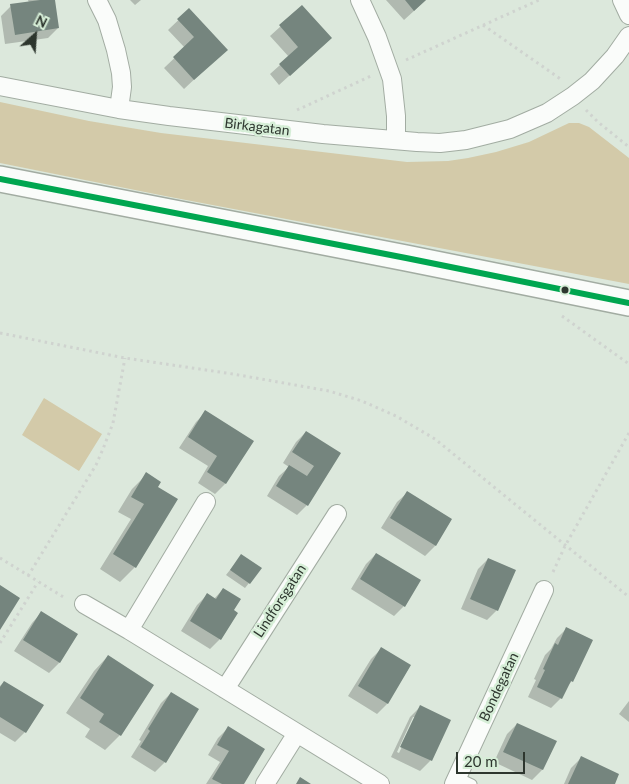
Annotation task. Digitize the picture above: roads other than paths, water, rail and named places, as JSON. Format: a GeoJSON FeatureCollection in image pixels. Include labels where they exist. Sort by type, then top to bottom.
{"type":"FeatureCollection","features":[{"type":"Feature","properties":{"kind":"main road"},"geometry":{"type":"LineString","coordinates":[[0,179],[629,303]]}},
{"type":"Feature","properties":{"kind":"street"},"geometry":{"type":"LineString","coordinates":[[98,0],[107,20],[121,73],[122,87],[119,110]]}},
{"type":"Feature","properties":{"kind":"street"},"geometry":{"type":"LineString","coordinates":[[360,0],[377,37],[392,79],[396,116],[396,140]]}},
{"type":"Feature","properties":{"kind":"street"},"geometry":{"type":"LineString","coordinates":[[622,0],[629,15]]}},
{"type":"Feature","properties":{"kind":"street","name":"Birkagatan"},"geometry":{"type":"LineString","coordinates":[[0,86],[119,110],[251,126],[440,143],[466,140],[510,129],[547,113],[569,89],[592,81],[599,75],[629,36]]}},
{"type":"Feature","properties":{"kind":"street"},"geometry":{"type":"LineString","coordinates":[[129,630],[206,502]]}},
{"type":"Feature","properties":{"kind":"street","name":"Lindforsgatan"},"geometry":{"type":"LineString","coordinates":[[224,689],[337,514]]}},
{"type":"Feature","properties":{"kind":"street","name":"Bondegatan"},"geometry":{"type":"LineString","coordinates":[[461,782],[544,590]]}},
{"type":"Feature","properties":{"kind":"street"},"geometry":{"type":"LineString","coordinates":[[84,604],[380,784]]}},
{"type":"Feature","properties":{"kind":"street"},"geometry":{"type":"LineString","coordinates":[[265,784],[297,733]]}}]}
